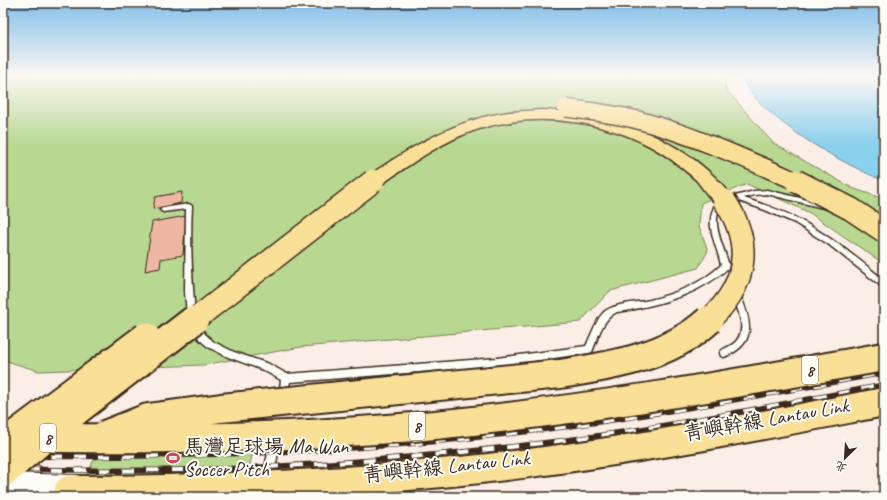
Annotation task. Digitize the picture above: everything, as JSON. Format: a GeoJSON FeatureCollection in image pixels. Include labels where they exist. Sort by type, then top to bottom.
{"type":"FeatureCollection","features":[{"type":"Feature","properties":{"kind":"highway"},"geometry":{"type":"LineString","coordinates":[[94,439],[148,418],[221,408],[589,370],[614,365],[653,353],[675,344],[701,329],[727,303],[736,288],[742,267],[743,250],[741,236],[735,218],[724,200],[704,176],[690,164],[661,145],[647,138],[616,127],[566,112]]}},
{"type":"Feature","properties":{"kind":"highway"},"geometry":{"type":"LineString","coordinates":[[3,443],[370,177],[428,145],[467,128],[502,119],[566,112],[616,115],[639,120],[686,136],[804,185],[840,203],[884,230]]}},
{"type":"Feature","properties":{"kind":"highway"},"geometry":{"type":"LineString","coordinates":[[3,473],[82,406],[370,177]]}},
{"type":"Feature","properties":{"kind":"highway","name":"8"},"geometry":{"type":"LineString","coordinates":[[3,437],[94,439],[215,438],[298,435],[442,424],[553,412],[737,383],[884,357]]}},
{"type":"Feature","properties":{"kind":"highway","name":"青嶼幹線 Lantau Link"},"geometry":{"type":"LineString","coordinates":[[3,488],[69,490],[200,489],[324,483],[448,472],[567,458],[763,425],[884,402]]}},
{"type":"Feature","properties":{"kind":"highway"},"geometry":{"type":"LineString","coordinates":[[69,490],[115,497]]}},
{"type":"Feature","properties":{"kind":"street","name":"青嶼幹線 Lantau Link"},"geometry":{"type":"LineString","coordinates":[[3,443],[213,443],[328,438],[514,423],[650,402],[884,361]]}},
{"type":"Feature","properties":{"kind":"street","name":"青嶼幹線 Lantau Link"},"geometry":{"type":"LineString","coordinates":[[3,483],[72,485],[202,484],[324,478],[447,467],[565,453],[666,437],[884,398]]}},
{"type":"Feature","properties":{"kind":"lane"},"geometry":{"type":"LineString","coordinates":[[724,353],[731,351],[741,341],[747,329],[744,314],[714,230],[716,207],[719,203],[754,193],[767,192],[817,204],[884,225]]}},
{"type":"Feature","properties":{"kind":"lane"},"geometry":{"type":"LineString","coordinates":[[736,198],[762,206],[796,220],[824,238],[884,284]]}},
{"type":"Feature","properties":{"kind":"lane"},"geometry":{"type":"LineString","coordinates":[[163,210],[189,206],[189,292],[191,316],[202,338],[221,351],[275,370],[286,378],[497,362],[589,349],[604,317],[614,309],[632,307],[676,297],[718,274],[728,272]]}},
{"type":"Feature","properties":{"kind":"lane"},"geometry":{"type":"LineString","coordinates":[[280,413],[286,378]]}},
{"type":"Feature","properties":{"kind":"lane"},"geometry":{"type":"LineString","coordinates":[[265,497],[278,427]]}},
{"type":"Feature","properties":{"kind":"lane"},"geometry":{"type":"LineString","coordinates":[[386,497],[387,486]]}},
{"type":"Feature","properties":{"kind":"green space"},"geometry":{"type":"Polygon","coordinates":[[[3,98],[734,98],[773,143],[852,188],[884,199],[884,264],[810,213],[747,184],[701,203],[699,226],[708,251],[698,268],[610,291],[580,322],[301,347],[203,365],[39,371],[3,360],[3,98]]]}},
{"type":"Feature","properties":{"kind":"green space","name":"馬灣足球場 Ma Wan Soccer Pitch"},"geometry":{"type":"Polygon","coordinates":[[[261,419],[242,497],[77,497],[112,420],[261,419]]]}},
{"type":"Feature","properties":{"kind":"water"},"geometry":{"type":"Polygon","coordinates":[[[756,98],[884,98],[884,181],[850,165],[796,133],[765,108],[756,98]]]}},
{"type":"Feature","properties":{"kind":"building"},"geometry":{"type":"Polygon","coordinates":[[[182,192],[181,203],[153,209],[155,197],[182,192]]]}},
{"type":"Feature","properties":{"kind":"building"},"geometry":{"type":"Polygon","coordinates":[[[186,216],[183,255],[161,259],[160,268],[145,271],[152,222],[186,216]]]}},
{"type":"Feature","properties":{"kind":"building"},"geometry":{"type":"Polygon","coordinates":[[[35,463],[42,467],[39,479],[27,497],[12,497],[35,463]]]}},
{"type":"Feature","properties":{"kind":"railway"},"geometry":{"type":"LineString","coordinates":[[3,456],[189,455],[312,451],[374,447],[497,435],[594,423],[884,373]]}},
{"type":"Feature","properties":{"kind":"railway"},"geometry":{"type":"LineString","coordinates":[[3,469],[228,469],[323,464],[465,452],[559,441],[641,429],[884,385]]}},
{"type":"Feature","properties":{"kind":"place","name":"馬灣足球場 Ma Wan Soccer Pitch"},"geometry":{"type":"Point","coordinates":[173,458]}}]}
